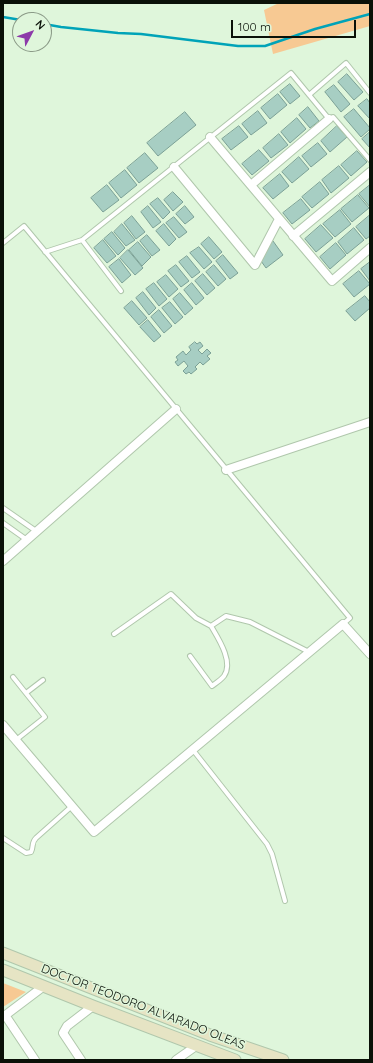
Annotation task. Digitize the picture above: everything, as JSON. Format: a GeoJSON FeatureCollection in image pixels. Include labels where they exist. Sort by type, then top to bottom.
{"type":"FeatureCollection","features":[{"type":"Feature","properties":{"kind":"main road","name":"DOCTOR TEODORO ALVARADO OLEAS"},"geometry":{"type":"LineString","coordinates":[[3,953],[210,1035],[283,1060]]}},
{"type":"Feature","properties":{"kind":"main road","name":"DOCTOR TEODORO ALVARADO OLEAS"},"geometry":{"type":"LineString","coordinates":[[3,970],[235,1060]]}},
{"type":"Feature","properties":{"kind":"street"},"geometry":{"type":"LineString","coordinates":[[251,185],[330,119]]}},
{"type":"Feature","properties":{"kind":"street"},"geometry":{"type":"LineString","coordinates":[[210,137],[332,281],[370,248]]}},
{"type":"Feature","properties":{"kind":"street"},"geometry":{"type":"LineString","coordinates":[[174,167],[255,265],[279,219]]}},
{"type":"Feature","properties":{"kind":"street"},"geometry":{"type":"LineString","coordinates":[[294,236],[370,172]]}},
{"type":"Feature","properties":{"kind":"street"},"geometry":{"type":"LineString","coordinates":[[3,561],[176,409]]}},
{"type":"Feature","properties":{"kind":"street"},"geometry":{"type":"LineString","coordinates":[[226,470],[370,422]]}},
{"type":"Feature","properties":{"kind":"street"},"geometry":{"type":"LineString","coordinates":[[3,724],[94,832],[343,624],[370,654]]}},
{"type":"Feature","properties":{"kind":"street"},"geometry":{"type":"LineString","coordinates":[[35,1060],[4,1016],[44,986]]}},
{"type":"Feature","properties":{"kind":"street"},"geometry":{"type":"LineString","coordinates":[[81,1060],[63,1033],[68,1026],[93,1006]]}},
{"type":"Feature","properties":{"kind":"street"},"geometry":{"type":"LineString","coordinates":[[176,1060],[196,1046]]}},
{"type":"Feature","properties":{"kind":"lane"},"geometry":{"type":"LineString","coordinates":[[309,95],[346,63],[370,92]]}},
{"type":"Feature","properties":{"kind":"lane"},"geometry":{"type":"LineString","coordinates":[[45,252],[82,240],[291,73],[330,119],[333,116],[370,160]]}},
{"type":"Feature","properties":{"kind":"lane"},"geometry":{"type":"LineString","coordinates":[[3,243],[24,226],[350,618],[343,624]]}},
{"type":"Feature","properties":{"kind":"lane"},"geometry":{"type":"LineString","coordinates":[[82,240],[121,291]]}},
{"type":"Feature","properties":{"kind":"lane"},"geometry":{"type":"LineString","coordinates":[[3,508],[36,531]]}},
{"type":"Feature","properties":{"kind":"lane"},"geometry":{"type":"LineString","coordinates":[[3,523],[27,540]]}},
{"type":"Feature","properties":{"kind":"lane"},"geometry":{"type":"LineString","coordinates":[[114,634],[171,594],[196,618],[211,626],[225,652],[227,666],[225,675],[212,686],[190,656]]}},
{"type":"Feature","properties":{"kind":"lane"},"geometry":{"type":"LineString","coordinates":[[211,626],[226,616],[250,622],[310,652]]}},
{"type":"Feature","properties":{"kind":"lane"},"geometry":{"type":"LineString","coordinates":[[13,677],[44,717],[16,740]]}},
{"type":"Feature","properties":{"kind":"lane"},"geometry":{"type":"LineString","coordinates":[[26,693],[43,680]]}},
{"type":"Feature","properties":{"kind":"lane"},"geometry":{"type":"LineString","coordinates":[[193,750],[267,844],[272,854],[285,901]]}},
{"type":"Feature","properties":{"kind":"lane"},"geometry":{"type":"LineString","coordinates":[[3,838],[26,853],[29,853],[32,849],[32,842],[72,806]]}},
{"type":"Feature","properties":{"kind":"shaded area"},"geometry":{"type":"Polygon","coordinates":[[[279,3],[370,3],[370,26],[273,54],[264,10],[279,3]]]}},
{"type":"Feature","properties":{"kind":"shaded area"},"geometry":{"type":"Polygon","coordinates":[[[3,983],[26,992],[3,1007],[3,983]]]}},
{"type":"Feature","properties":{"kind":"building"},"geometry":{"type":"Polygon","coordinates":[[[347,74],[363,92],[354,100],[338,82],[347,74]]]}},
{"type":"Feature","properties":{"kind":"building"},"geometry":{"type":"Polygon","coordinates":[[[290,84],[300,96],[290,104],[280,92],[290,84]]]}},
{"type":"Feature","properties":{"kind":"building"},"geometry":{"type":"Polygon","coordinates":[[[334,85],[350,104],[341,112],[325,92],[334,85]]]}},
{"type":"Feature","properties":{"kind":"building"},"geometry":{"type":"Polygon","coordinates":[[[278,94],[287,105],[270,119],[261,108],[278,94]]]}},
{"type":"Feature","properties":{"kind":"building"},"geometry":{"type":"Polygon","coordinates":[[[367,99],[370,103],[370,119],[358,106],[367,99]]]}},
{"type":"Feature","properties":{"kind":"building"},"geometry":{"type":"Polygon","coordinates":[[[308,107],[319,121],[310,128],[299,115],[308,107]]]}},
{"type":"Feature","properties":{"kind":"building"},"geometry":{"type":"Polygon","coordinates":[[[354,109],[370,128],[361,137],[344,117],[354,109]]]}},
{"type":"Feature","properties":{"kind":"building"},"geometry":{"type":"Polygon","coordinates":[[[258,111],[267,123],[251,135],[242,124],[258,111]]]}},
{"type":"Feature","properties":{"kind":"building"},"geometry":{"type":"Polygon","coordinates":[[[185,112],[196,125],[158,156],[147,143],[185,112]]]}},
{"type":"Feature","properties":{"kind":"building"},"geometry":{"type":"Polygon","coordinates":[[[297,118],[306,129],[290,143],[281,132],[297,118]]]}},
{"type":"Feature","properties":{"kind":"building"},"geometry":{"type":"Polygon","coordinates":[[[239,126],[248,137],[231,150],[222,139],[239,126]]]}},
{"type":"Feature","properties":{"kind":"building"},"geometry":{"type":"Polygon","coordinates":[[[337,126],[347,137],[330,152],[321,141],[337,126]]]}},
{"type":"Feature","properties":{"kind":"building"},"geometry":{"type":"Polygon","coordinates":[[[370,132],[370,148],[362,139],[370,132]]]}},
{"type":"Feature","properties":{"kind":"building"},"geometry":{"type":"Polygon","coordinates":[[[279,134],[288,145],[271,158],[263,148],[279,134]]]}},
{"type":"Feature","properties":{"kind":"building"},"geometry":{"type":"Polygon","coordinates":[[[318,143],[327,154],[311,167],[302,156],[318,143]]]}},
{"type":"Feature","properties":{"kind":"building"},"geometry":{"type":"Polygon","coordinates":[[[259,150],[269,161],[252,175],[242,164],[259,150]]]}},
{"type":"Feature","properties":{"kind":"building"},"geometry":{"type":"Polygon","coordinates":[[[357,151],[367,162],[351,176],[341,165],[357,151]]]}},
{"type":"Feature","properties":{"kind":"building"},"geometry":{"type":"Polygon","coordinates":[[[145,153],[158,168],[139,183],[127,168],[145,153]]]}},
{"type":"Feature","properties":{"kind":"building"},"geometry":{"type":"Polygon","coordinates":[[[299,157],[309,169],[292,183],[282,172],[299,157]]]}},
{"type":"Feature","properties":{"kind":"building"},"geometry":{"type":"Polygon","coordinates":[[[339,166],[349,178],[331,193],[322,180],[339,166]]]}},
{"type":"Feature","properties":{"kind":"building"},"geometry":{"type":"Polygon","coordinates":[[[125,170],[137,185],[121,198],[109,183],[125,170]]]}},
{"type":"Feature","properties":{"kind":"building"},"geometry":{"type":"Polygon","coordinates":[[[280,174],[289,186],[273,199],[263,188],[280,174]]]}},
{"type":"Feature","properties":{"kind":"building"},"geometry":{"type":"Polygon","coordinates":[[[320,182],[329,194],[312,208],[302,197],[320,182]]]}},
{"type":"Feature","properties":{"kind":"building"},"geometry":{"type":"Polygon","coordinates":[[[107,185],[119,200],[103,212],[91,198],[107,185]]]}},
{"type":"Feature","properties":{"kind":"building"},"geometry":{"type":"Polygon","coordinates":[[[370,185],[370,207],[359,194],[370,185]]]}},
{"type":"Feature","properties":{"kind":"building"},"geometry":{"type":"Polygon","coordinates":[[[173,192],[183,202],[173,211],[164,200],[173,192]]]}},
{"type":"Feature","properties":{"kind":"building"},"geometry":{"type":"Polygon","coordinates":[[[358,195],[369,208],[352,222],[341,209],[358,195]]]}},
{"type":"Feature","properties":{"kind":"building"},"geometry":{"type":"Polygon","coordinates":[[[158,198],[170,212],[163,219],[150,204],[158,198]]]}},
{"type":"Feature","properties":{"kind":"building"},"geometry":{"type":"Polygon","coordinates":[[[301,199],[310,210],[292,224],[283,213],[301,199]]]}},
{"type":"Feature","properties":{"kind":"building"},"geometry":{"type":"Polygon","coordinates":[[[148,206],[161,222],[153,228],[141,212],[148,206]]]}},
{"type":"Feature","properties":{"kind":"building"},"geometry":{"type":"Polygon","coordinates":[[[185,206],[194,217],[185,224],[176,214],[185,206]]]}},
{"type":"Feature","properties":{"kind":"building"},"geometry":{"type":"Polygon","coordinates":[[[340,210],[351,224],[335,237],[323,224],[340,210]]]}},
{"type":"Feature","properties":{"kind":"building"},"geometry":{"type":"Polygon","coordinates":[[[370,215],[370,236],[366,239],[356,227],[370,215]]]}},
{"type":"Feature","properties":{"kind":"building"},"geometry":{"type":"Polygon","coordinates":[[[132,216],[145,232],[136,239],[124,223],[132,216]]]}},
{"type":"Feature","properties":{"kind":"building"},"geometry":{"type":"Polygon","coordinates":[[[174,217],[187,232],[179,238],[166,223],[174,217]]]}},
{"type":"Feature","properties":{"kind":"building"},"geometry":{"type":"Polygon","coordinates":[[[122,224],[135,240],[126,246],[114,232],[122,224]]]}},
{"type":"Feature","properties":{"kind":"building"},"geometry":{"type":"Polygon","coordinates":[[[164,224],[176,239],[169,246],[156,231],[164,224]]]}},
{"type":"Feature","properties":{"kind":"building"},"geometry":{"type":"Polygon","coordinates":[[[321,225],[333,238],[316,252],[305,239],[321,225]]]}},
{"type":"Feature","properties":{"kind":"building"},"geometry":{"type":"Polygon","coordinates":[[[354,228],[364,240],[347,254],[338,242],[354,228]]]}},
{"type":"Feature","properties":{"kind":"building"},"geometry":{"type":"Polygon","coordinates":[[[112,232],[125,248],[118,255],[104,239],[112,232]]]}},
{"type":"Feature","properties":{"kind":"building"},"geometry":{"type":"Polygon","coordinates":[[[147,235],[160,250],[152,256],[140,241],[147,235]]]}},
{"type":"Feature","properties":{"kind":"building"},"geometry":{"type":"Polygon","coordinates":[[[209,237],[222,252],[214,259],[201,244],[209,237]]]}},
{"type":"Feature","properties":{"kind":"building"},"geometry":{"type":"Polygon","coordinates":[[[103,240],[116,256],[107,263],[94,248],[103,240]]]}},
{"type":"Feature","properties":{"kind":"building"},"geometry":{"type":"Polygon","coordinates":[[[273,241],[283,255],[266,268],[256,254],[273,241]]]}},
{"type":"Feature","properties":{"kind":"building"},"geometry":{"type":"Polygon","coordinates":[[[138,242],[151,257],[142,266],[129,250],[138,242]]]}},
{"type":"Feature","properties":{"kind":"building"},"geometry":{"type":"Polygon","coordinates":[[[336,243],[346,255],[330,269],[320,257],[336,243]]]}},
{"type":"Feature","properties":{"kind":"building"},"geometry":{"type":"Polygon","coordinates":[[[199,247],[212,262],[204,269],[190,253],[199,247]]]}},
{"type":"Feature","properties":{"kind":"building"},"geometry":{"type":"Polygon","coordinates":[[[128,250],[143,268],[135,275],[120,258],[128,250]]]}},
{"type":"Feature","properties":{"kind":"building"},"geometry":{"type":"Polygon","coordinates":[[[223,255],[238,273],[230,279],[216,261],[223,255]]]}},
{"type":"Feature","properties":{"kind":"building"},"geometry":{"type":"Polygon","coordinates":[[[187,256],[200,272],[192,278],[179,262],[187,256]]]}},
{"type":"Feature","properties":{"kind":"building"},"geometry":{"type":"Polygon","coordinates":[[[119,259],[131,275],[122,283],[109,267],[119,259]]]}},
{"type":"Feature","properties":{"kind":"building"},"geometry":{"type":"Polygon","coordinates":[[[370,262],[370,281],[361,269],[370,262]]]}},
{"type":"Feature","properties":{"kind":"building"},"geometry":{"type":"Polygon","coordinates":[[[176,265],[189,281],[181,287],[168,271],[176,265]]]}},
{"type":"Feature","properties":{"kind":"building"},"geometry":{"type":"Polygon","coordinates":[[[214,265],[226,279],[218,286],[206,272],[214,265]]]}},
{"type":"Feature","properties":{"kind":"building"},"geometry":{"type":"Polygon","coordinates":[[[359,271],[370,284],[354,297],[343,284],[359,271]]]}},
{"type":"Feature","properties":{"kind":"building"},"geometry":{"type":"Polygon","coordinates":[[[203,274],[215,288],[207,295],[195,281],[203,274]]]}},
{"type":"Feature","properties":{"kind":"building"},"geometry":{"type":"Polygon","coordinates":[[[166,275],[178,289],[169,297],[157,282],[166,275]]]}},
{"type":"Feature","properties":{"kind":"building"},"geometry":{"type":"Polygon","coordinates":[[[154,283],[167,299],[159,306],[146,289],[154,283]]]}},
{"type":"Feature","properties":{"kind":"building"},"geometry":{"type":"Polygon","coordinates":[[[192,283],[204,298],[196,305],[184,290],[192,283]]]}},
{"type":"Feature","properties":{"kind":"building"},"geometry":{"type":"Polygon","coordinates":[[[143,292],[156,308],[149,315],[136,298],[143,292]]]}},
{"type":"Feature","properties":{"kind":"building"},"geometry":{"type":"Polygon","coordinates":[[[180,293],[193,308],[185,315],[173,299],[180,293]]]}},
{"type":"Feature","properties":{"kind":"building"},"geometry":{"type":"Polygon","coordinates":[[[365,296],[370,302],[370,308],[355,321],[346,311],[365,296]]]}},
{"type":"Feature","properties":{"kind":"building"},"geometry":{"type":"Polygon","coordinates":[[[132,301],[147,318],[139,325],[124,308],[132,301]]]}},
{"type":"Feature","properties":{"kind":"building"},"geometry":{"type":"Polygon","coordinates":[[[170,302],[183,317],[175,324],[162,308],[170,302]]]}},
{"type":"Feature","properties":{"kind":"building"},"geometry":{"type":"Polygon","coordinates":[[[159,310],[172,326],[164,333],[151,317],[159,310]]]}},
{"type":"Feature","properties":{"kind":"building"},"geometry":{"type":"Polygon","coordinates":[[[148,320],[161,336],[154,342],[140,327],[148,320]]]}},
{"type":"Feature","properties":{"kind":"building"},"geometry":{"type":"Polygon","coordinates":[[[195,342],[197,344],[200,342],[203,346],[198,350],[202,354],[207,349],[211,353],[207,356],[210,359],[203,365],[200,362],[195,367],[197,369],[191,374],[189,372],[186,374],[183,371],[188,366],[184,361],[178,366],[175,362],[178,360],[176,357],[183,351],[186,355],[191,350],[189,347],[195,342]]]}},
{"type":"Feature","properties":{"kind":"waterway"},"geometry":{"type":"LineString","coordinates":[[52,25],[118,33],[141,34],[238,46],[265,46],[315,29],[370,14]]}},
{"type":"Feature","properties":{"kind":"waterway"},"geometry":{"type":"LineString","coordinates":[[3,17],[12,18]]}}]}
